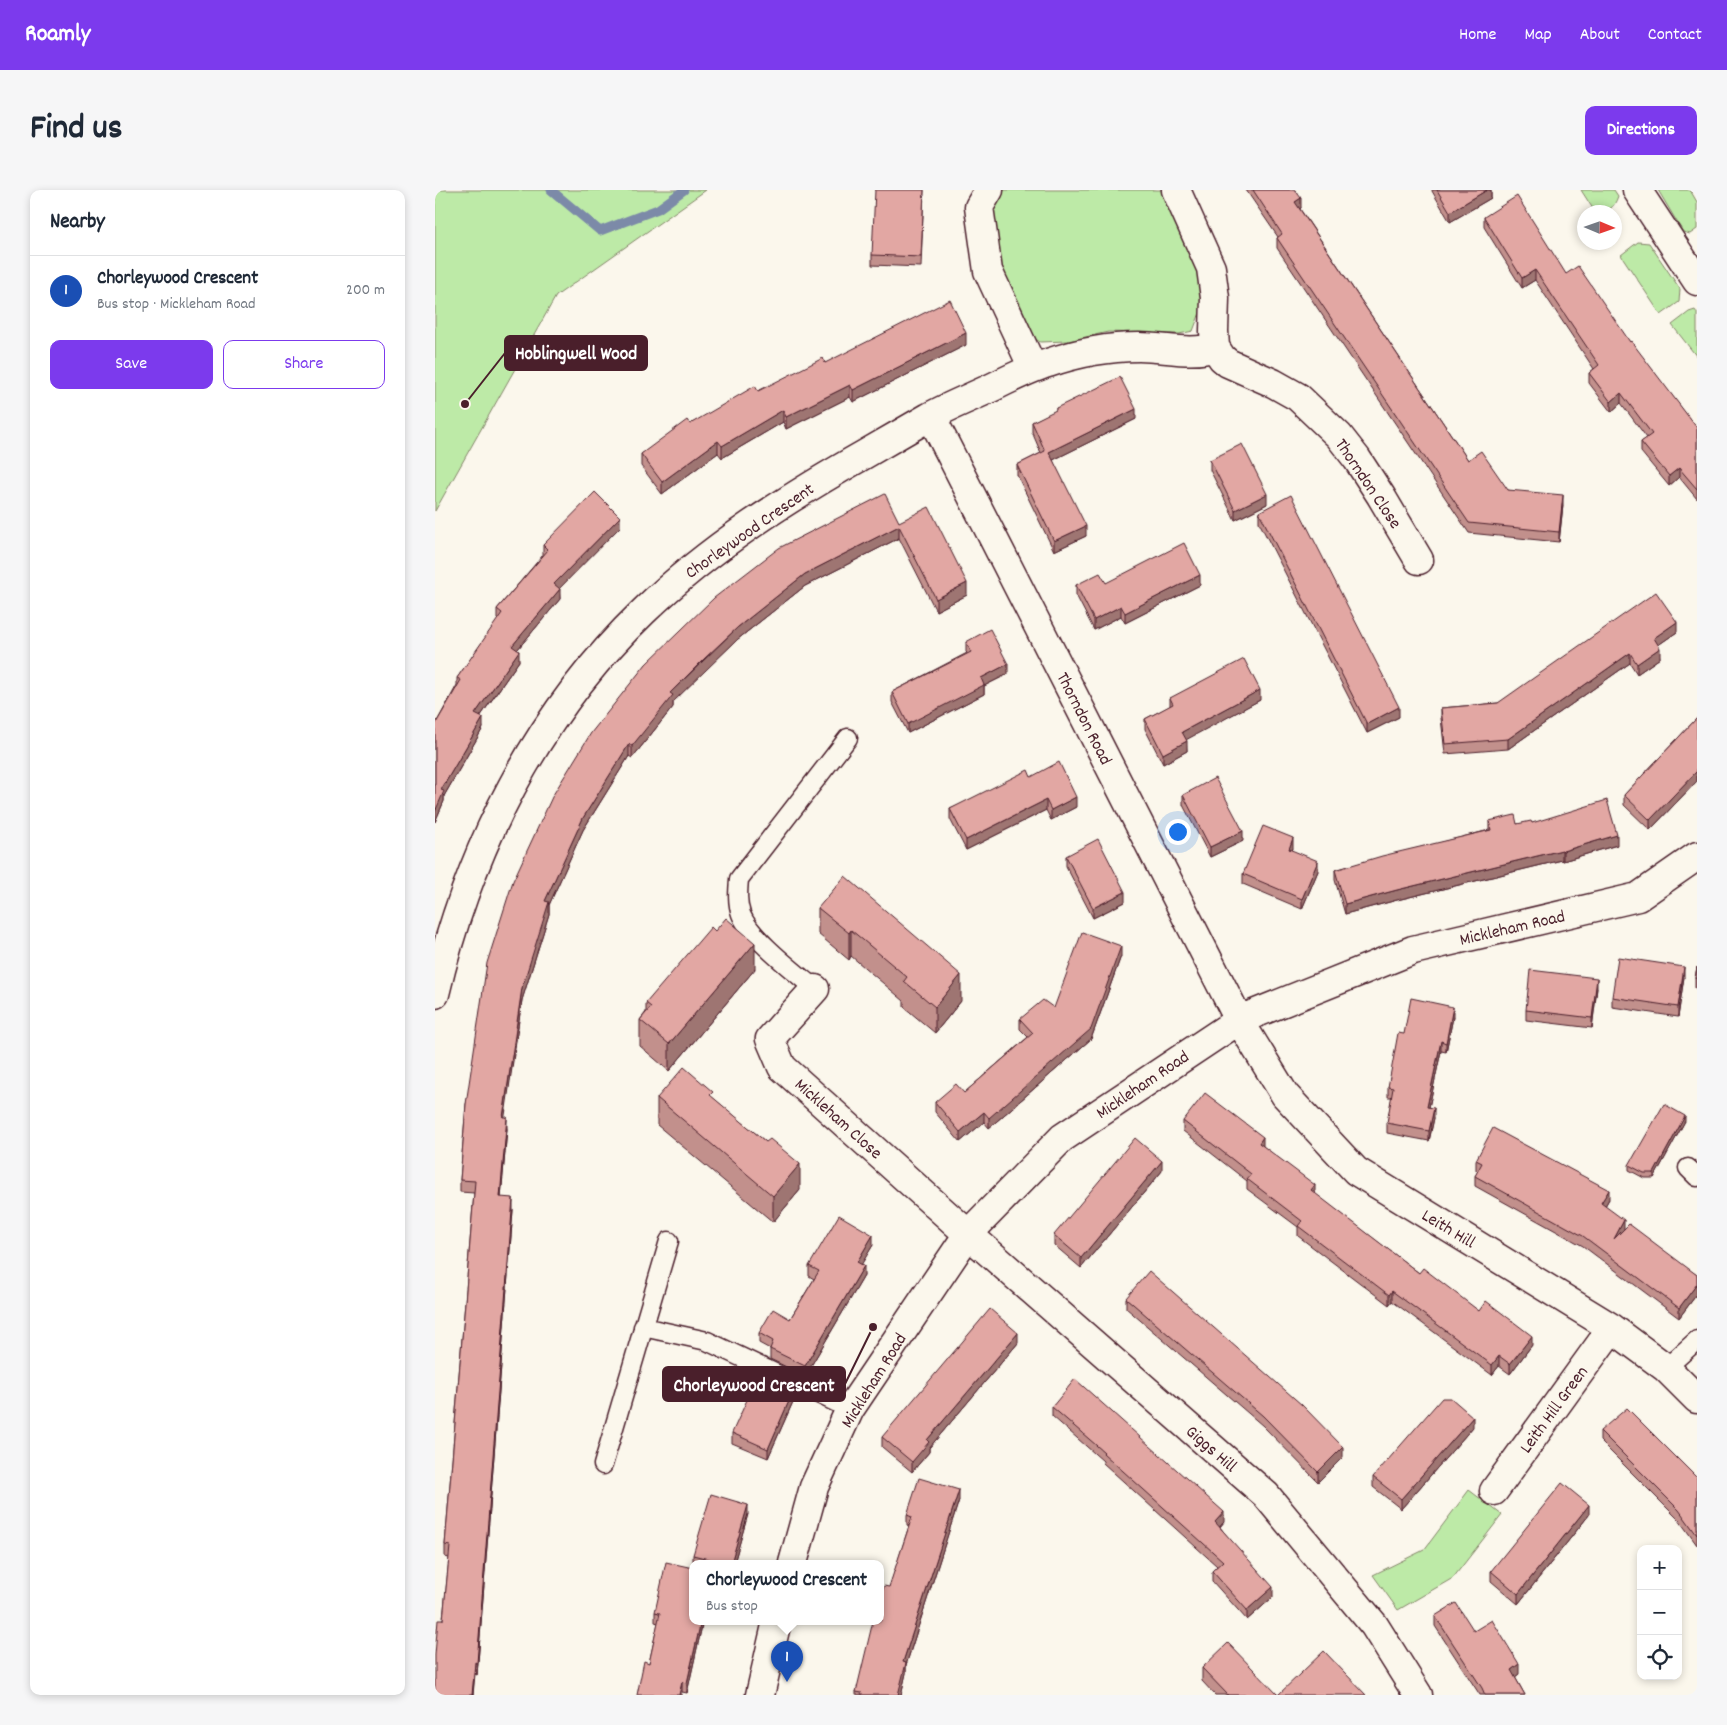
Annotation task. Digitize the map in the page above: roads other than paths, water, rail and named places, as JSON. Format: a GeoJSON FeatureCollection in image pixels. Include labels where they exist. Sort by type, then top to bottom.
{"type":"FeatureCollection","features":[{"type":"Feature","properties":{"kind":"street"},"geometry":{"type":"LineString","coordinates":[[989,190],[979,207],[988,271],[1033,368]]}},
{"type":"Feature","properties":{"kind":"street"},"geometry":{"type":"LineString","coordinates":[[931,416],[1033,368],[1065,358],[1121,347],[1199,350],[1215,346],[1215,298],[1211,268],[1176,190]]}},
{"type":"Feature","properties":{"kind":"street"},"geometry":{"type":"LineString","coordinates":[[1637,190],[1697,281]]}},
{"type":"Feature","properties":{"kind":"street","name":"Thorndon Close"},"geometry":{"type":"LineString","coordinates":[[1215,346],[1222,358],[1228,363],[1273,382],[1297,398],[1339,436],[1381,496],[1419,560]]}},
{"type":"Feature","properties":{"kind":"street","name":"Chorleywood Crescent"},"geometry":{"type":"LineString","coordinates":[[435,994],[453,925],[488,834],[515,780],[542,736],[582,680],[644,611],[719,547],[789,498],[931,416]]}},
{"type":"Feature","properties":{"kind":"street","name":"Thorndon Road"},"geometry":{"type":"LineString","coordinates":[[931,416],[1239,1020]]}},
{"type":"Feature","properties":{"kind":"street","name":"Mickleham Road"},"geometry":{"type":"LineString","coordinates":[[794,1560],[814,1487],[850,1410],[968,1234],[1062,1138],[1239,1020],[1413,950],[1638,897],[1697,856]]}},
{"type":"Feature","properties":{"kind":"street","name":"Mickleham Close"},"geometry":{"type":"LineString","coordinates":[[815,989],[770,1039],[782,1067],[968,1234]]}},
{"type":"Feature","properties":{"kind":"street","name":"Leith Hill"},"geometry":{"type":"LineString","coordinates":[[1239,1020],[1285,1095],[1355,1171],[1612,1328],[1666,1368],[1697,1399]]}},
{"type":"Feature","properties":{"kind":"street","name":"Giggs Hill"},"geometry":{"type":"LineString","coordinates":[[968,1234],[1266,1495],[1374,1626],[1418,1695]]}},
{"type":"Feature","properties":{"kind":"street","name":"Leith Hill Green"},"geometry":{"type":"LineString","coordinates":[[1494,1491],[1612,1328]]}},
{"type":"Feature","properties":{"kind":"street"},"geometry":{"type":"LineString","coordinates":[[760,1695],[776,1625]]}},
{"type":"Feature","properties":{"kind":"lane"},"geometry":{"type":"LineString","coordinates":[[815,989],[760,941],[741,915],[737,897],[739,879],[848,738]]}},
{"type":"Feature","properties":{"kind":"lane"},"geometry":{"type":"LineString","coordinates":[[603,1465],[669,1241]]}},
{"type":"Feature","properties":{"kind":"lane"},"geometry":{"type":"LineString","coordinates":[[643,1327],[707,1341],[850,1410]]}},
{"type":"Feature","properties":{"kind":"lane"},"geometry":{"type":"LineString","coordinates":[[1666,1368],[1697,1340]]}},
{"type":"Feature","properties":{"kind":"waterway"},"geometry":{"type":"LineString","coordinates":[[551,190],[600,231],[658,209],[684,190]]}},
{"type":"Feature","properties":{"kind":"place","name":"Hoblingwell Wood"},"geometry":{"type":"Point","coordinates":[465,404]}},
{"type":"Feature","properties":{"kind":"place","name":"Chorleywood Crescent"},"geometry":{"type":"Point","coordinates":[873,1327]}},
{"type":"Feature","properties":{"kind":"place","name":"Chorleywood Crescent"},"geometry":{"type":"Point","coordinates":[787,1682]}}]}
